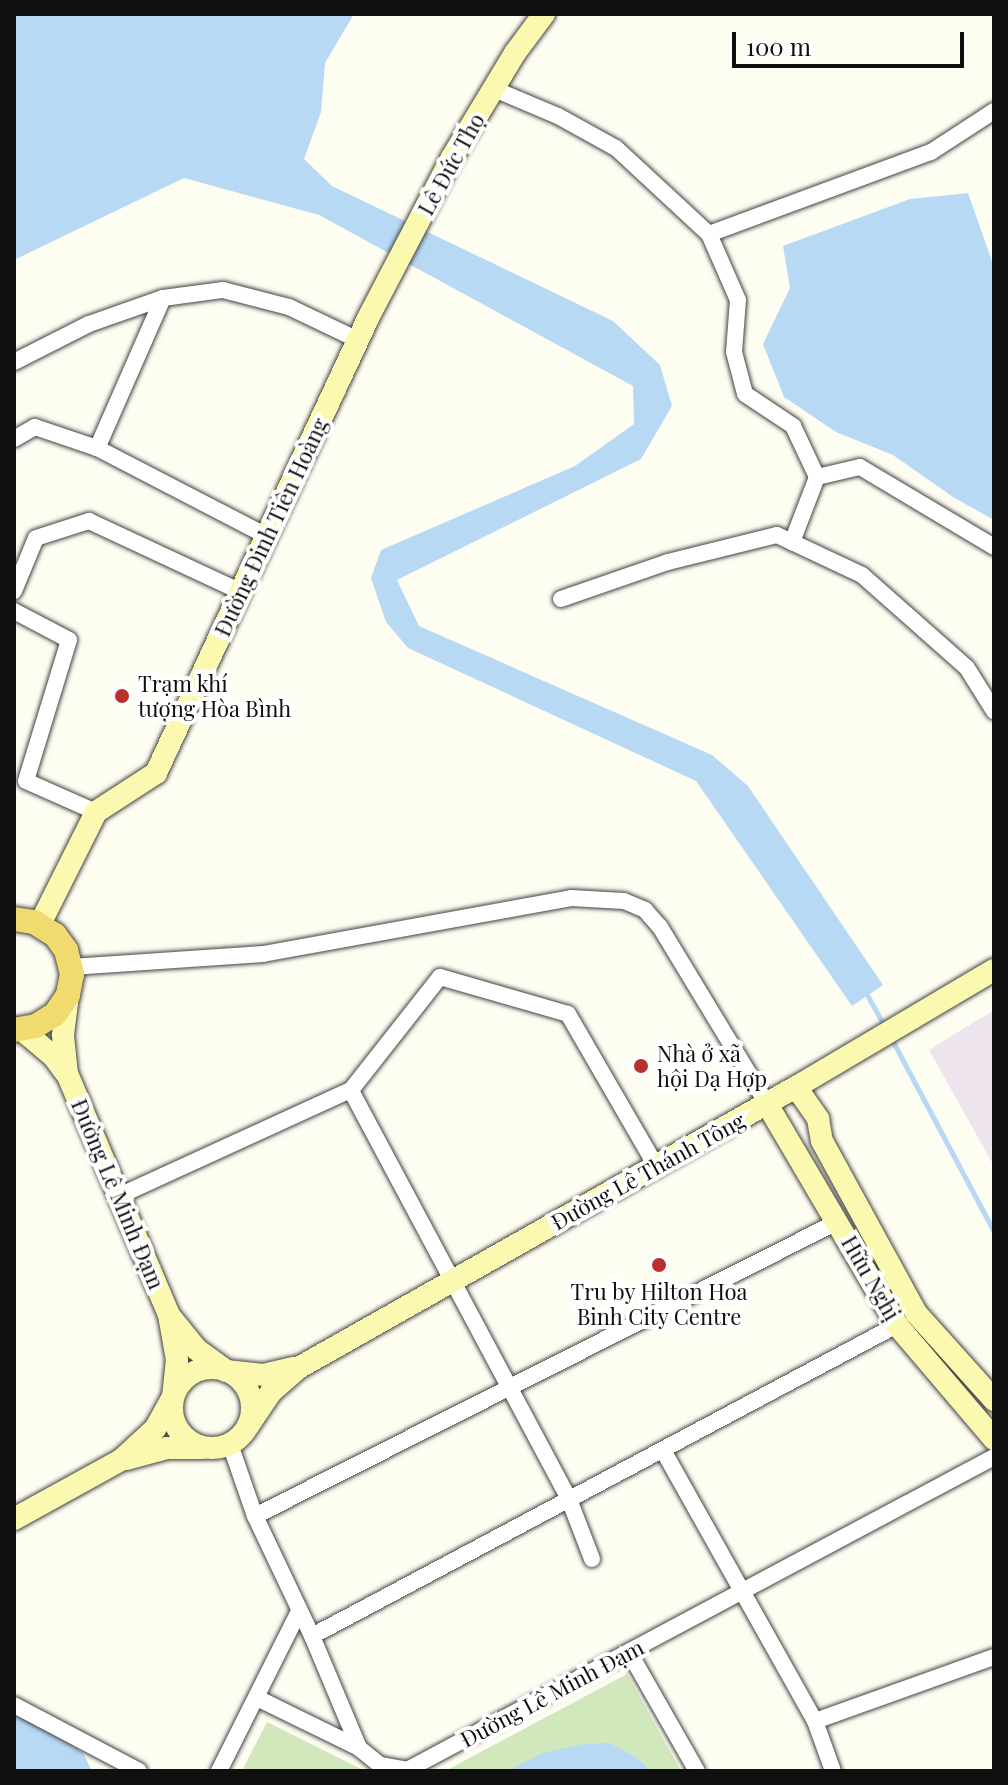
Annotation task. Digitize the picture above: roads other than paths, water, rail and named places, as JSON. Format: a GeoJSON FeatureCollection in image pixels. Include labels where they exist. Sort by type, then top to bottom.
{"type":"FeatureCollection","features":[{"type":"Feature","properties":{"kind":"main road","name":"Lê Đức Thọ"},"geometry":{"type":"LineString","coordinates":[[362,330],[451,159],[515,53],[544,14]]}},
{"type":"Feature","properties":{"kind":"main road","name":"Đường Đinh Tiên Hoàng"},"geometry":{"type":"LineString","coordinates":[[96,812],[156,773],[362,330]]}},
{"type":"Feature","properties":{"kind":"main road"},"geometry":{"type":"LineString","coordinates":[[29,922],[96,812]]}},
{"type":"Feature","properties":{"kind":"main road"},"geometry":{"type":"LineString","coordinates":[[14,907],[29,922],[61,942],[72,967],[68,995],[49,1019],[17,1030]]}},
{"type":"Feature","properties":{"kind":"main road","name":"Đường Lê Thánh Tông"},"geometry":{"type":"LineString","coordinates":[[248,1426],[271,1392],[300,1367],[818,1075],[994,970]]}},
{"type":"Feature","properties":{"kind":"main road","name":"Đường Lê Minh Đạm"},"geometry":{"type":"LineString","coordinates":[[67,1074],[63,1035],[68,995]]}},
{"type":"Feature","properties":{"kind":"main road","name":"Đường Lê Minh Đạm"},"geometry":{"type":"LineString","coordinates":[[17,1030],[47,1050],[67,1074],[169,1315]]}},
{"type":"Feature","properties":{"kind":"main road","name":"Hữu Nghị"},"geometry":{"type":"LineString","coordinates":[[796,1087],[818,1119],[822,1141],[916,1313],[994,1400]]}},
{"type":"Feature","properties":{"kind":"main road","name":"Hữu Nghị"},"geometry":{"type":"LineString","coordinates":[[767,1104],[839,1221],[897,1325],[994,1439]]}},
{"type":"Feature","properties":{"kind":"main road"},"geometry":{"type":"LineString","coordinates":[[121,1460],[167,1448],[230,1444],[248,1426],[251,1400],[237,1377],[196,1349],[169,1315]]}},
{"type":"Feature","properties":{"kind":"main road"},"geometry":{"type":"LineString","coordinates":[[169,1315],[177,1360],[171,1410],[181,1434],[204,1448]]}},
{"type":"Feature","properties":{"kind":"main road","name":"Đường Lê Thánh Tông"},"geometry":{"type":"LineString","coordinates":[[226,1371],[263,1375],[300,1367]]}},
{"type":"Feature","properties":{"kind":"main road"},"geometry":{"type":"LineString","coordinates":[[14,1519],[121,1460],[155,1429],[188,1376],[199,1370],[226,1371]]}},
{"type":"Feature","properties":{"kind":"main road"},"geometry":{"type":"LineString","coordinates":[[953,1391],[971,1375]]}},
{"type":"Feature","properties":{"kind":"street"},"geometry":{"type":"LineString","coordinates":[[494,89],[558,116],[616,148],[709,234],[738,300],[734,352],[745,394],[793,426],[817,477],[792,542]]}},
{"type":"Feature","properties":{"kind":"street"},"geometry":{"type":"LineString","coordinates":[[709,234],[931,152],[994,111]]}},
{"type":"Feature","properties":{"kind":"street"},"geometry":{"type":"LineString","coordinates":[[14,362],[89,324],[163,298],[223,290],[362,330]]}},
{"type":"Feature","properties":{"kind":"street"},"geometry":{"type":"LineString","coordinates":[[97,448],[163,298]]}},
{"type":"Feature","properties":{"kind":"street"},"geometry":{"type":"LineString","coordinates":[[14,439],[35,427],[97,448],[267,536]]}},
{"type":"Feature","properties":{"kind":"street"},"geometry":{"type":"LineString","coordinates":[[817,477],[860,467],[994,547]]}},
{"type":"Feature","properties":{"kind":"street"},"geometry":{"type":"LineString","coordinates":[[14,591],[36,538],[89,521],[241,592]]}},
{"type":"Feature","properties":{"kind":"street"},"geometry":{"type":"LineString","coordinates":[[561,599],[709,552],[777,535],[862,575],[967,668],[994,711]]}},
{"type":"Feature","properties":{"kind":"street"},"geometry":{"type":"LineString","coordinates":[[14,611],[69,640],[20,781],[96,812]]}},
{"type":"Feature","properties":{"kind":"street"},"geometry":{"type":"LineString","coordinates":[[72,967],[263,954],[571,898],[624,901],[645,910],[667,936],[767,1104]]}},
{"type":"Feature","properties":{"kind":"street"},"geometry":{"type":"LineString","coordinates":[[119,1196],[351,1090],[440,977],[568,1014],[656,1166]]}},
{"type":"Feature","properties":{"kind":"street"},"geometry":{"type":"LineString","coordinates":[[351,1090],[569,1499],[592,1559]]}},
{"type":"Feature","properties":{"kind":"street"},"geometry":{"type":"LineString","coordinates":[[255,1516],[839,1221]]}},
{"type":"Feature","properties":{"kind":"street"},"geometry":{"type":"LineString","coordinates":[[312,1636],[664,1452],[897,1325]]}},
{"type":"Feature","properties":{"kind":"street"},"geometry":{"type":"LineString","coordinates":[[230,1444],[255,1516],[312,1636],[359,1748]]}},
{"type":"Feature","properties":{"kind":"street"},"geometry":{"type":"LineString","coordinates":[[664,1452],[815,1721],[833,1771]]}},
{"type":"Feature","properties":{"kind":"street","name":"Đường Lê Minh Đạm"},"geometry":{"type":"LineString","coordinates":[[257,1698],[359,1748],[380,1765],[407,1770],[994,1457]]}},
{"type":"Feature","properties":{"kind":"street"},"geometry":{"type":"LineString","coordinates":[[219,1771],[299,1611]]}},
{"type":"Feature","properties":{"kind":"street"},"geometry":{"type":"LineString","coordinates":[[629,1652],[697,1771]]}},
{"type":"Feature","properties":{"kind":"street"},"geometry":{"type":"LineString","coordinates":[[815,1721],[994,1657]]}},
{"type":"Feature","properties":{"kind":"street"},"geometry":{"type":"LineString","coordinates":[[14,1705],[139,1771]]}},
{"type":"Feature","properties":{"kind":"water"},"geometry":{"type":"Polygon","coordinates":[[[14,14],[354,14],[325,63],[321,112],[304,159],[332,186],[613,321],[660,365],[672,406],[641,459],[397,580],[419,626],[712,755],[748,786],[883,985],[852,1006],[696,781],[408,648],[386,622],[371,578],[381,550],[575,466],[634,424],[633,386],[319,215],[184,178],[14,260],[14,14]]]}},
{"type":"Feature","properties":{"kind":"water"},"geometry":{"type":"Polygon","coordinates":[[[968,193],[994,267],[994,520],[953,497],[893,455],[836,432],[784,397],[763,344],[790,288],[783,246],[910,199],[968,193]]]}},
{"type":"Feature","properties":{"kind":"water"},"geometry":{"type":"Polygon","coordinates":[[[14,1715],[54,1733],[83,1753],[92,1771],[14,1771],[14,1715]]]}},
{"type":"Feature","properties":{"kind":"water"},"geometry":{"type":"Polygon","coordinates":[[[609,1743],[636,1757],[650,1771],[508,1771],[543,1753],[584,1744],[609,1743]]]}},
{"type":"Feature","properties":{"kind":"waterway"},"geometry":{"type":"LineString","coordinates":[[866,993],[884,1026]]}},
{"type":"Feature","properties":{"kind":"waterway"},"geometry":{"type":"LineString","coordinates":[[891,1038],[994,1232]]}},
{"type":"Feature","properties":{"kind":"place","name":"Trạm khí tượng Hòa Bình"},"geometry":{"type":"Point","coordinates":[122,696]}},
{"type":"Feature","properties":{"kind":"place","name":"Nhà ở xã hội Dạ Hợp"},"geometry":{"type":"Point","coordinates":[641,1066]}},
{"type":"Feature","properties":{"kind":"place","name":"Tru by Hilton Hoa Binh City Centre"},"geometry":{"type":"Point","coordinates":[659,1265]}}]}
